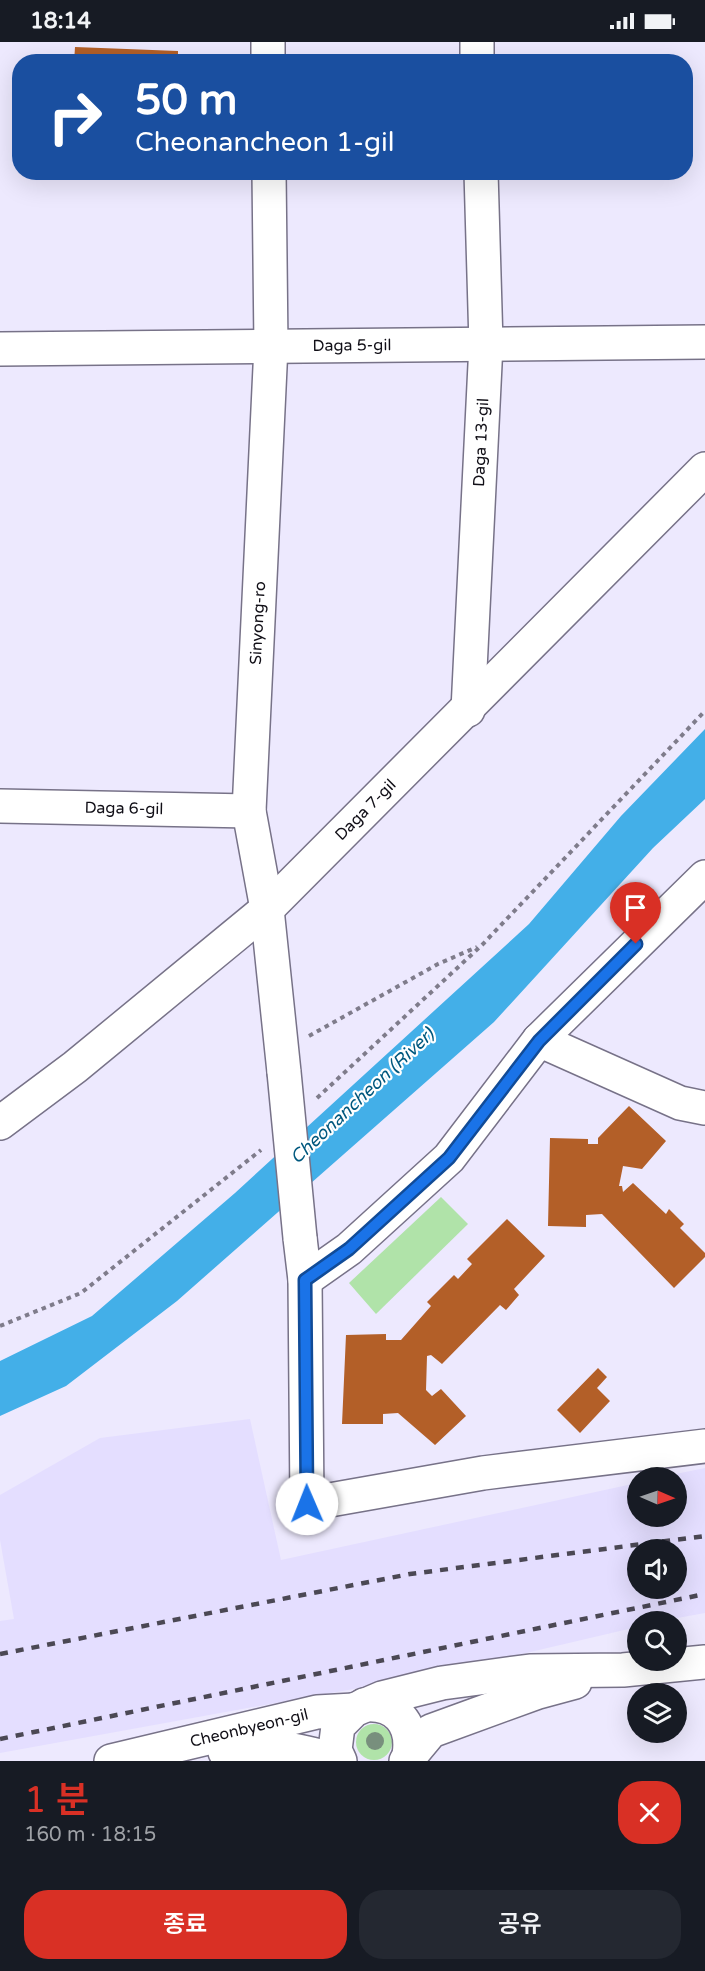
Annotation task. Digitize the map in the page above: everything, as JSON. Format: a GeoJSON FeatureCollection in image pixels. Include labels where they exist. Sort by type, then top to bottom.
{"type":"FeatureCollection","features":[{"type":"Feature","properties":{"kind":"street","name":"Sinyong-ro"},"geometry":{"type":"LineString","coordinates":[[269,180],[272,346],[249,811],[267,909],[305,1280],[307,1504],[483,1473],[705,1446]]}},
{"type":"Feature","properties":{"kind":"street","name":"Daga 13-gil"},"geometry":{"type":"LineString","coordinates":[[468,710],[486,344],[481,180]]}},
{"type":"Feature","properties":{"kind":"street","name":"Daga 5-gil"},"geometry":{"type":"LineString","coordinates":[[0,349],[705,342]]}},
{"type":"Feature","properties":{"kind":"street","name":"Daga 7-gil"},"geometry":{"type":"LineString","coordinates":[[0,1123],[75,1067],[267,909],[468,710],[629,543],[705,469]]}},
{"type":"Feature","properties":{"kind":"street","name":"Daga 6-gil"},"geometry":{"type":"LineString","coordinates":[[0,806],[249,811]]}},
{"type":"Feature","properties":{"kind":"street"},"geometry":{"type":"LineString","coordinates":[[305,1280],[349,1249],[449,1158],[539,1041],[705,877]]}},
{"type":"Feature","properties":{"kind":"street"},"geometry":{"type":"LineString","coordinates":[[539,1041],[680,1103],[705,1108]]}},
{"type":"Feature","properties":{"kind":"street"},"geometry":{"type":"LineString","coordinates":[[339,1761],[335,1750],[335,1737],[345,1717],[359,1707],[382,1698],[442,1683],[530,1671],[624,1670],[705,1662]]}},
{"type":"Feature","properties":{"kind":"street"},"geometry":{"type":"LineString","coordinates":[[408,1758],[431,1731],[538,1692],[624,1670]]}},
{"type":"Feature","properties":{"kind":"street"},"geometry":{"type":"LineString","coordinates":[[359,1707],[387,1707],[404,1721],[411,1742],[408,1758]]}},
{"type":"Feature","properties":{"kind":"street","name":"Cheonbyeon-gil"},"geometry":{"type":"LineString","coordinates":[[111,1761],[317,1712],[359,1707]]}},
{"type":"Feature","properties":{"kind":"street","name":"Cheonbyeon-gil"},"geometry":{"type":"LineString","coordinates":[[186,1761],[247,1748],[286,1747],[339,1761]]}},
{"type":"Feature","properties":{"kind":"path"},"geometry":{"type":"LineString","coordinates":[[316,1099],[482,945],[705,711]]}},
{"type":"Feature","properties":{"kind":"path"},"geometry":{"type":"LineString","coordinates":[[283,1061],[438,964],[482,945]]}},
{"type":"Feature","properties":{"kind":"path"},"geometry":{"type":"LineString","coordinates":[[0,1326],[81,1293],[264,1148]]}},
{"type":"Feature","properties":{"kind":"shaded area"},"geometry":{"type":"Polygon","coordinates":[[[250,1419],[281,1560],[627,1485],[627,1527],[687,1527],[687,1472],[705,1468],[705,1613],[687,1616],[687,1611],[627,1611],[627,1629],[436,1674],[0,1753],[0,1621],[14,1619],[0,1540],[0,1495],[100,1438],[250,1419]]]}},
{"type":"Feature","properties":{"kind":"green space"},"geometry":{"type":"Polygon","coordinates":[[[441,1197],[468,1224],[376,1314],[349,1283],[441,1197]]]}},
{"type":"Feature","properties":{"kind":"green space"},"geometry":{"type":"Polygon","coordinates":[[[374,1724],[387,1729],[392,1742],[387,1755],[374,1760],[361,1755],[356,1742],[361,1729],[374,1724]]]}},
{"type":"Feature","properties":{"kind":"water","name":"Cheonancheon (River)"},"geometry":{"type":"Polygon","coordinates":[[[705,729],[705,799],[653,848],[494,1022],[177,1301],[66,1386],[0,1416],[0,1361],[92,1316],[235,1193],[529,924],[621,816],[705,729]]]}},
{"type":"Feature","properties":{"kind":"building"},"geometry":{"type":"Polygon","coordinates":[[[75,47],[178,51],[178,54],[75,54],[75,47]]]}},
{"type":"Feature","properties":{"kind":"building"},"geometry":{"type":"Polygon","coordinates":[[[629,1106],[666,1141],[642,1169],[623,1166],[619,1186],[622,1186],[623,1192],[633,1183],[666,1214],[669,1209],[684,1224],[680,1228],[705,1253],[705,1257],[674,1288],[602,1214],[586,1215],[586,1227],[548,1226],[550,1138],[588,1139],[588,1144],[598,1144],[598,1138],[629,1106]]]}},
{"type":"Feature","properties":{"kind":"building"},"geometry":{"type":"Polygon","coordinates":[[[507,1219],[545,1256],[514,1289],[519,1295],[506,1310],[500,1305],[442,1364],[431,1355],[427,1356],[426,1390],[432,1396],[441,1389],[466,1416],[435,1445],[398,1413],[383,1414],[383,1424],[342,1424],[346,1335],[386,1334],[386,1340],[401,1340],[431,1306],[427,1302],[454,1275],[458,1279],[472,1264],[467,1259],[507,1219]]]}},
{"type":"Feature","properties":{"kind":"building"},"geometry":{"type":"Polygon","coordinates":[[[598,1368],[607,1377],[597,1388],[610,1401],[580,1433],[557,1410],[598,1368]]]}},
{"type":"Feature","properties":{"kind":"railway"},"geometry":{"type":"LineString","coordinates":[[0,1654],[410,1574],[705,1536]]}},
{"type":"Feature","properties":{"kind":"railway"},"geometry":{"type":"LineString","coordinates":[[0,1739],[705,1594]]}},
{"type":"Feature","properties":{"kind":"route"},"geometry":{"type":"LineString","coordinates":[[307,1504],[305,1280],[349,1249],[449,1158],[539,1041],[636,944]]}}]}
